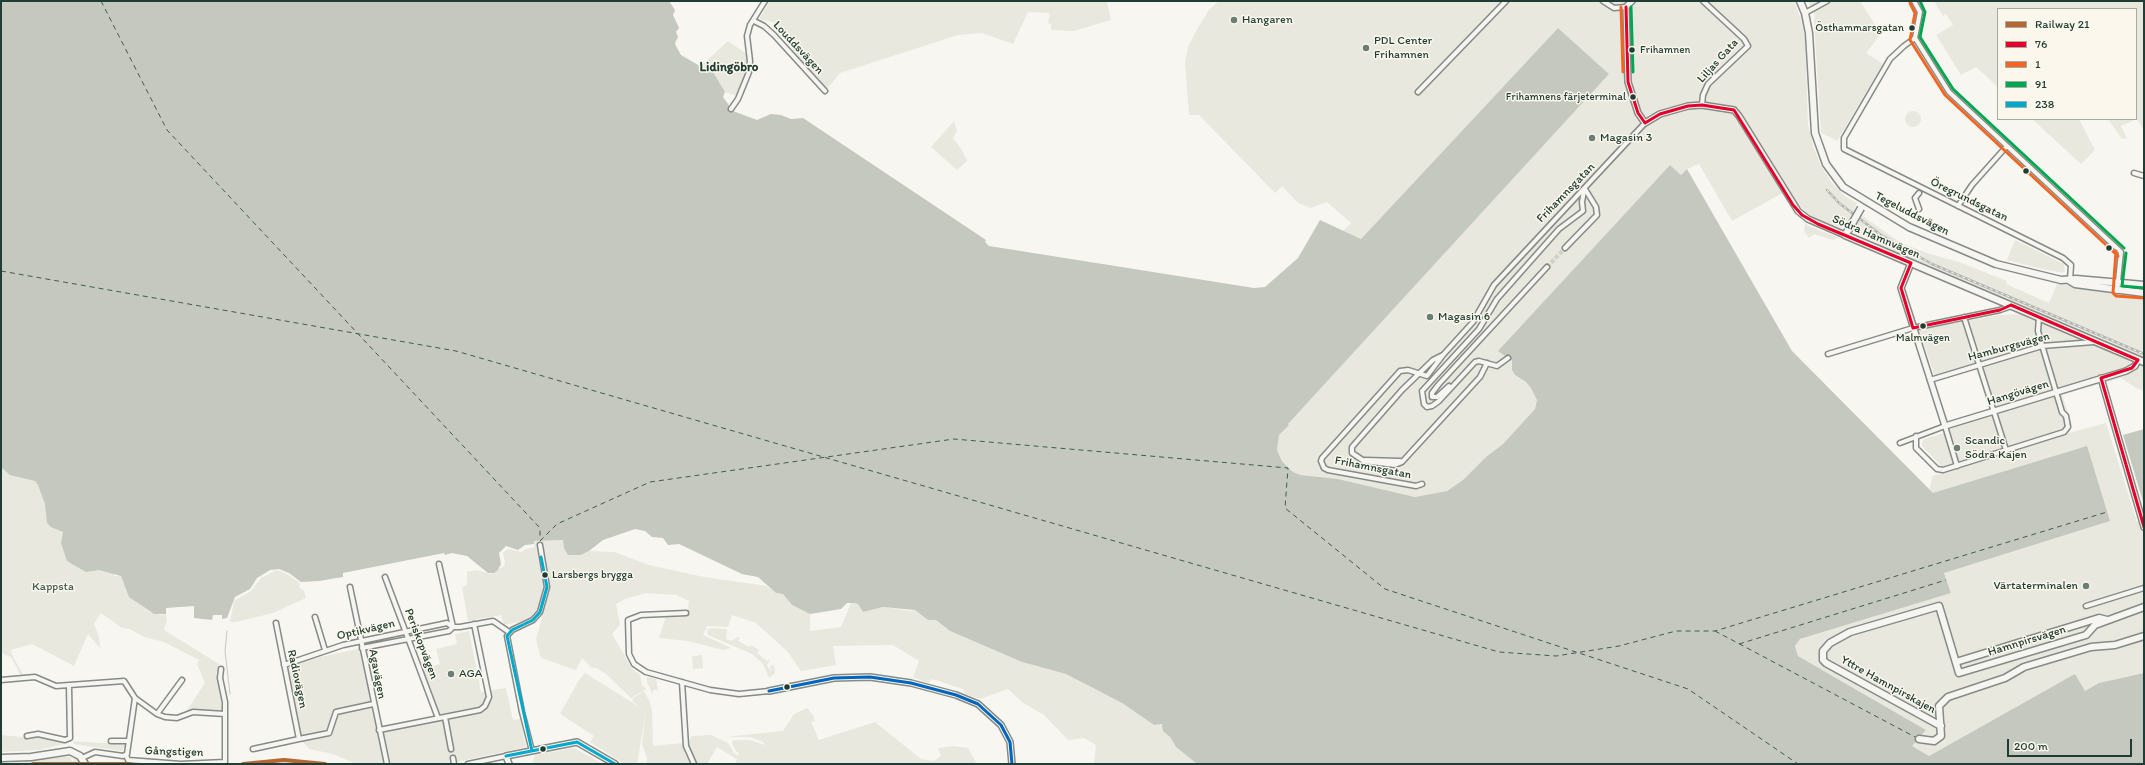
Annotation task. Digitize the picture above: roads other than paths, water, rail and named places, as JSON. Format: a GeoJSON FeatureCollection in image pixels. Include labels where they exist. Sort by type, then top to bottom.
{"type":"FeatureCollection","features":[{"type":"Feature","properties":{"kind":"main road","name":"Tegeluddsvägen"},"geometry":{"type":"LineString","coordinates":[[1800,1],[1805,13],[1809,33],[1812,109],[1817,142],[1832,176],[1843,187],[1865,202],[1909,227],[1986,260],[2023,272],[2070,281],[2075,284],[2144,293]]}},
{"type":"Feature","properties":{"kind":"main road"},"geometry":{"type":"LineString","coordinates":[[1845,235],[1865,202]]}},
{"type":"Feature","properties":{"kind":"main road","name":"Södra Hamnvägen"},"geometry":{"type":"LineString","coordinates":[[1845,235],[2141,361]]}},
{"type":"Feature","properties":{"kind":"main road","name":"Tegeluddsvägen"},"geometry":{"type":"LineString","coordinates":[[2070,281],[2076,279],[2144,285]]}},
{"type":"Feature","properties":{"kind":"main road","name":"Yttre Hamnpirskajen"},"geometry":{"type":"LineString","coordinates":[[1919,739],[1929,742],[1937,740],[1942,734],[1941,726],[1826,663],[1823,660],[1822,654],[1830,643],[1850,632],[1939,606],[1956,662]]}},
{"type":"Feature","properties":{"kind":"main road","name":"Hamnpirsvägen"},"geometry":{"type":"LineString","coordinates":[[2107,620],[2099,618],[1956,662],[1959,673],[2086,635],[2095,625],[2144,607]]}},
{"type":"Feature","properties":{"kind":"main road","name":"Hamnpirsvägen"},"geometry":{"type":"LineString","coordinates":[[1941,726],[1938,708],[1940,704],[1948,697],[2005,678],[2032,665],[2091,647],[2115,645],[2144,636]]}},
{"type":"Feature","properties":{"kind":"main road"},"geometry":{"type":"LineString","coordinates":[[1,758],[31,757],[70,751],[78,754],[84,761]]}},
{"type":"Feature","properties":{"kind":"street"},"geometry":{"type":"LineString","coordinates":[[730,109],[738,99],[749,72],[750,61],[747,36],[750,25],[754,21],[756,14],[765,1]]}},
{"type":"Feature","properties":{"kind":"street"},"geometry":{"type":"LineString","coordinates":[[1418,92],[1506,1]]}},
{"type":"Feature","properties":{"kind":"street"},"geometry":{"type":"LineString","coordinates":[[1603,1],[1614,8],[1626,6],[1632,1]]}},
{"type":"Feature","properties":{"kind":"street","name":"Liljas Gata"},"geometry":{"type":"LineString","coordinates":[[1702,105],[1703,95],[1708,84],[1748,46],[1744,39],[1703,1]]}},
{"type":"Feature","properties":{"kind":"street"},"geometry":{"type":"LineString","coordinates":[[1805,13],[1827,1]]}},
{"type":"Feature","properties":{"kind":"street"},"geometry":{"type":"LineString","coordinates":[[1914,1],[1920,12],[1915,38],[1952,95],[2006,147],[2121,252],[2117,290]]}},
{"type":"Feature","properties":{"kind":"street"},"geometry":{"type":"LineString","coordinates":[[1626,6],[1628,82],[1638,113],[1645,122]]}},
{"type":"Feature","properties":{"kind":"street","name":"Louddsvägen"},"geometry":{"type":"LineString","coordinates":[[754,21],[764,26],[825,91]]}},
{"type":"Feature","properties":{"kind":"street","name":"Öregrundsgatan"},"geometry":{"type":"LineString","coordinates":[[1915,38],[1890,59],[1844,138],[1843,146],[1849,152],[2068,261],[2071,267],[2070,281]]}},
{"type":"Feature","properties":{"kind":"street","name":"Södra Hamnvägen"},"geometry":{"type":"LineString","coordinates":[[1645,122],[1676,108],[1702,105],[1726,108],[1737,113],[1798,211],[1808,219],[1845,235]]}},
{"type":"Feature","properties":{"kind":"street","name":"Frihamnsgatan"},"geometry":{"type":"LineString","coordinates":[[1422,484],[1416,486],[1328,470],[1324,468],[1321,461],[1322,458],[1400,371],[1408,370],[1426,376],[1443,354],[1473,322],[1494,285],[1567,205],[1584,190],[1645,122]]}},
{"type":"Feature","properties":{"kind":"street"},"geometry":{"type":"LineString","coordinates":[[1958,206],[1972,186],[2006,147]]}},
{"type":"Feature","properties":{"kind":"street"},"geometry":{"type":"LineString","coordinates":[[2134,173],[2144,176]]}},
{"type":"Feature","properties":{"kind":"street"},"geometry":{"type":"LineString","coordinates":[[1565,248],[1597,215],[1593,202],[1584,190]]}},
{"type":"Feature","properties":{"kind":"street"},"geometry":{"type":"LineString","coordinates":[[1508,358],[1497,366],[1475,362],[1436,404],[1427,407],[1424,404],[1421,394],[1425,386],[1479,329],[1497,299],[1559,229],[1583,211],[1582,202],[1584,190]]}},
{"type":"Feature","properties":{"kind":"street"},"geometry":{"type":"LineString","coordinates":[[1919,193],[1915,198],[1919,209]]}},
{"type":"Feature","properties":{"kind":"street"},"geometry":{"type":"LineString","coordinates":[[1911,263],[1901,288],[1957,466]]}},
{"type":"Feature","properties":{"kind":"street"},"geometry":{"type":"LineString","coordinates":[[1455,382],[1437,397],[1432,397],[1432,393],[1439,384],[1547,267]]}},
{"type":"Feature","properties":{"kind":"street"},"geometry":{"type":"LineString","coordinates":[[1828,354],[1914,328],[1964,316],[2000,310],[2011,306]]}},
{"type":"Feature","properties":{"kind":"street"},"geometry":{"type":"LineString","coordinates":[[1964,316],[2006,450]]}},
{"type":"Feature","properties":{"kind":"street"},"geometry":{"type":"LineString","coordinates":[[1916,436],[1916,448],[1937,469],[1943,470],[2064,432],[2068,427],[2038,331],[2039,317]]}},
{"type":"Feature","properties":{"kind":"street","name":"Hamburgsvägen"},"geometry":{"type":"LineString","coordinates":[[1930,380],[2042,346],[2095,342]]}},
{"type":"Feature","properties":{"kind":"street","name":"Frihamnsgatan"},"geometry":{"type":"LineString","coordinates":[[1443,354],[1433,360],[1402,390],[1352,447],[1352,454],[1359,459],[1395,465],[1404,459],[1480,377],[1487,363]]}},
{"type":"Feature","properties":{"kind":"street","name":"Hangövägen"},"geometry":{"type":"LineString","coordinates":[[1900,443],[1945,426],[2132,368],[2141,361]]}},
{"type":"Feature","properties":{"kind":"street"},"geometry":{"type":"LineString","coordinates":[[2101,378],[2144,527]]}},
{"type":"Feature","properties":{"kind":"street"},"geometry":{"type":"LineString","coordinates":[[532,751],[507,640],[509,632],[533,620],[540,612],[547,587],[540,545]]}},
{"type":"Feature","properties":{"kind":"street"},"geometry":{"type":"LineString","coordinates":[[439,564],[453,627]]}},
{"type":"Feature","properties":{"kind":"street","name":"Periskopvägen"},"geometry":{"type":"LineString","coordinates":[[385,577],[404,631],[438,718]]}},
{"type":"Feature","properties":{"kind":"street","name":"Agavägen"},"geometry":{"type":"LineString","coordinates":[[350,587],[378,730],[387,764]]}},
{"type":"Feature","properties":{"kind":"street"},"geometry":{"type":"LineString","coordinates":[[2086,606],[2144,588]]}},
{"type":"Feature","properties":{"kind":"street"},"geometry":{"type":"LineString","coordinates":[[686,613],[649,614],[631,618],[627,623],[629,654],[638,668],[682,682],[729,694],[769,691],[834,678],[870,677],[911,683],[956,695],[978,704],[1001,724],[1010,742],[1012,764]]}},
{"type":"Feature","properties":{"kind":"street"},"geometry":{"type":"LineString","coordinates":[[315,617],[325,650]]}},
{"type":"Feature","properties":{"kind":"street","name":"Optikvägen"},"geometry":{"type":"LineString","coordinates":[[362,648],[449,631],[453,627],[494,621],[509,632]]}},
{"type":"Feature","properties":{"kind":"street","name":"Radiovägen"},"geometry":{"type":"LineString","coordinates":[[276,623],[299,739]]}},
{"type":"Feature","properties":{"kind":"street","name":"Optikvägen"},"geometry":{"type":"LineString","coordinates":[[284,665],[325,650],[404,631],[447,623],[453,627]]}},
{"type":"Feature","properties":{"kind":"street"},"geometry":{"type":"LineString","coordinates":[[378,730],[483,709],[489,701],[474,624]]}},
{"type":"Feature","properties":{"kind":"street"},"geometry":{"type":"LineString","coordinates":[[1,680],[32,676],[53,686],[124,681],[136,698],[157,714],[172,718],[192,712],[225,714],[226,702],[220,678],[221,669]]}},
{"type":"Feature","properties":{"kind":"street"},"geometry":{"type":"LineString","coordinates":[[157,714],[182,680]]}},
{"type":"Feature","properties":{"kind":"street"},"geometry":{"type":"LineString","coordinates":[[682,682],[686,746],[694,764]]}},
{"type":"Feature","properties":{"kind":"street"},"geometry":{"type":"LineString","coordinates":[[27,736],[38,734],[65,740],[70,738],[69,686]]}},
{"type":"Feature","properties":{"kind":"street"},"geometry":{"type":"LineString","coordinates":[[84,761],[96,752],[126,755],[136,698]]}},
{"type":"Feature","properties":{"kind":"street"},"geometry":{"type":"LineString","coordinates":[[253,749],[329,733],[336,712],[373,704]]}},
{"type":"Feature","properties":{"kind":"street","name":"Gångstigen"},"geometry":{"type":"LineString","coordinates":[[126,755],[128,760],[181,764],[224,762],[225,714]]}},
{"type":"Feature","properties":{"kind":"street"},"geometry":{"type":"LineString","coordinates":[[445,717],[451,749]]}},
{"type":"Feature","properties":{"kind":"street"},"geometry":{"type":"LineString","coordinates":[[111,741],[129,741]]}},
{"type":"Feature","properties":{"kind":"street"},"geometry":{"type":"LineString","coordinates":[[468,764],[577,742],[615,764]]}},
{"type":"Feature","properties":{"kind":"street"},"geometry":{"type":"LineString","coordinates":[[506,756],[509,764]]}},
{"type":"Feature","properties":{"kind":"street"},"geometry":{"type":"LineString","coordinates":[[453,758],[454,764]]}},
{"type":"Feature","properties":{"kind":"waterway"},"geometry":{"type":"LineString","coordinates":[[227,631],[225,651],[230,694]]}},
{"type":"Feature","properties":{"kind":"tunnel"},"geometry":{"type":"LineString","coordinates":[[1547,267],[1565,248]]}},
{"type":"Feature","properties":{"kind":"tunnel"},"geometry":{"type":"LineString","coordinates":[[451,749],[453,758]]}},
{"type":"Feature","properties":{"kind":"railway"},"geometry":{"type":"LineString","coordinates":[[1827,190],[1839,203],[1881,235],[1932,264],[2144,354]]}},
{"type":"Feature","properties":{"kind":"rail line","name":"21"},"geometry":{"type":"LineString","coordinates":[[243,764],[284,760],[325,764]]}},
{"type":"Feature","properties":{"kind":"rail line","name":"21"},"geometry":{"type":"LineString","coordinates":[[33,764],[130,764]]}},
{"type":"Feature","properties":{"kind":"place","name":"Hangaren"},"geometry":{"type":"Point","coordinates":[1234,20]}},
{"type":"Feature","properties":{"kind":"place","name":"Östhammarsgatan"},"geometry":{"type":"Point","coordinates":[1912,28]}},
{"type":"Feature","properties":{"kind":"place","name":"PDL Center Frihamnen"},"geometry":{"type":"Point","coordinates":[1366,48]}},
{"type":"Feature","properties":{"kind":"place","name":"Frihamnen"},"geometry":{"type":"Point","coordinates":[1632,50]}},
{"type":"Feature","properties":{"kind":"place","name":"Frihamnens färjeterminal"},"geometry":{"type":"Point","coordinates":[1633,97]}},
{"type":"Feature","properties":{"kind":"place","name":"Magasin 3"},"geometry":{"type":"Point","coordinates":[1592,138]}},
{"type":"Feature","properties":{"kind":"place","name":"Magasin 6"},"geometry":{"type":"Point","coordinates":[1430,317]}},
{"type":"Feature","properties":{"kind":"place","name":"Malmvägen"},"geometry":{"type":"Point","coordinates":[1923,326]}},
{"type":"Feature","properties":{"kind":"place","name":"Scandic Södra Kajen"},"geometry":{"type":"Point","coordinates":[1957,448]}},
{"type":"Feature","properties":{"kind":"place","name":"Larsbergs brygga"},"geometry":{"type":"Point","coordinates":[545,575]}},
{"type":"Feature","properties":{"kind":"place","name":"Värtaterminalen"},"geometry":{"type":"Point","coordinates":[2086,586]}},
{"type":"Feature","properties":{"kind":"place","name":"AGA"},"geometry":{"type":"Point","coordinates":[451,674]}},
{"type":"Feature","properties":{"kind":"district","name":"Lidingöbro"},"geometry":{"type":"Point","coordinates":[729,68]}},
{"type":"Feature","properties":{"kind":"park label","name":"Kappsta"},"geometry":{"type":"Point","coordinates":[53,587]}}]}
